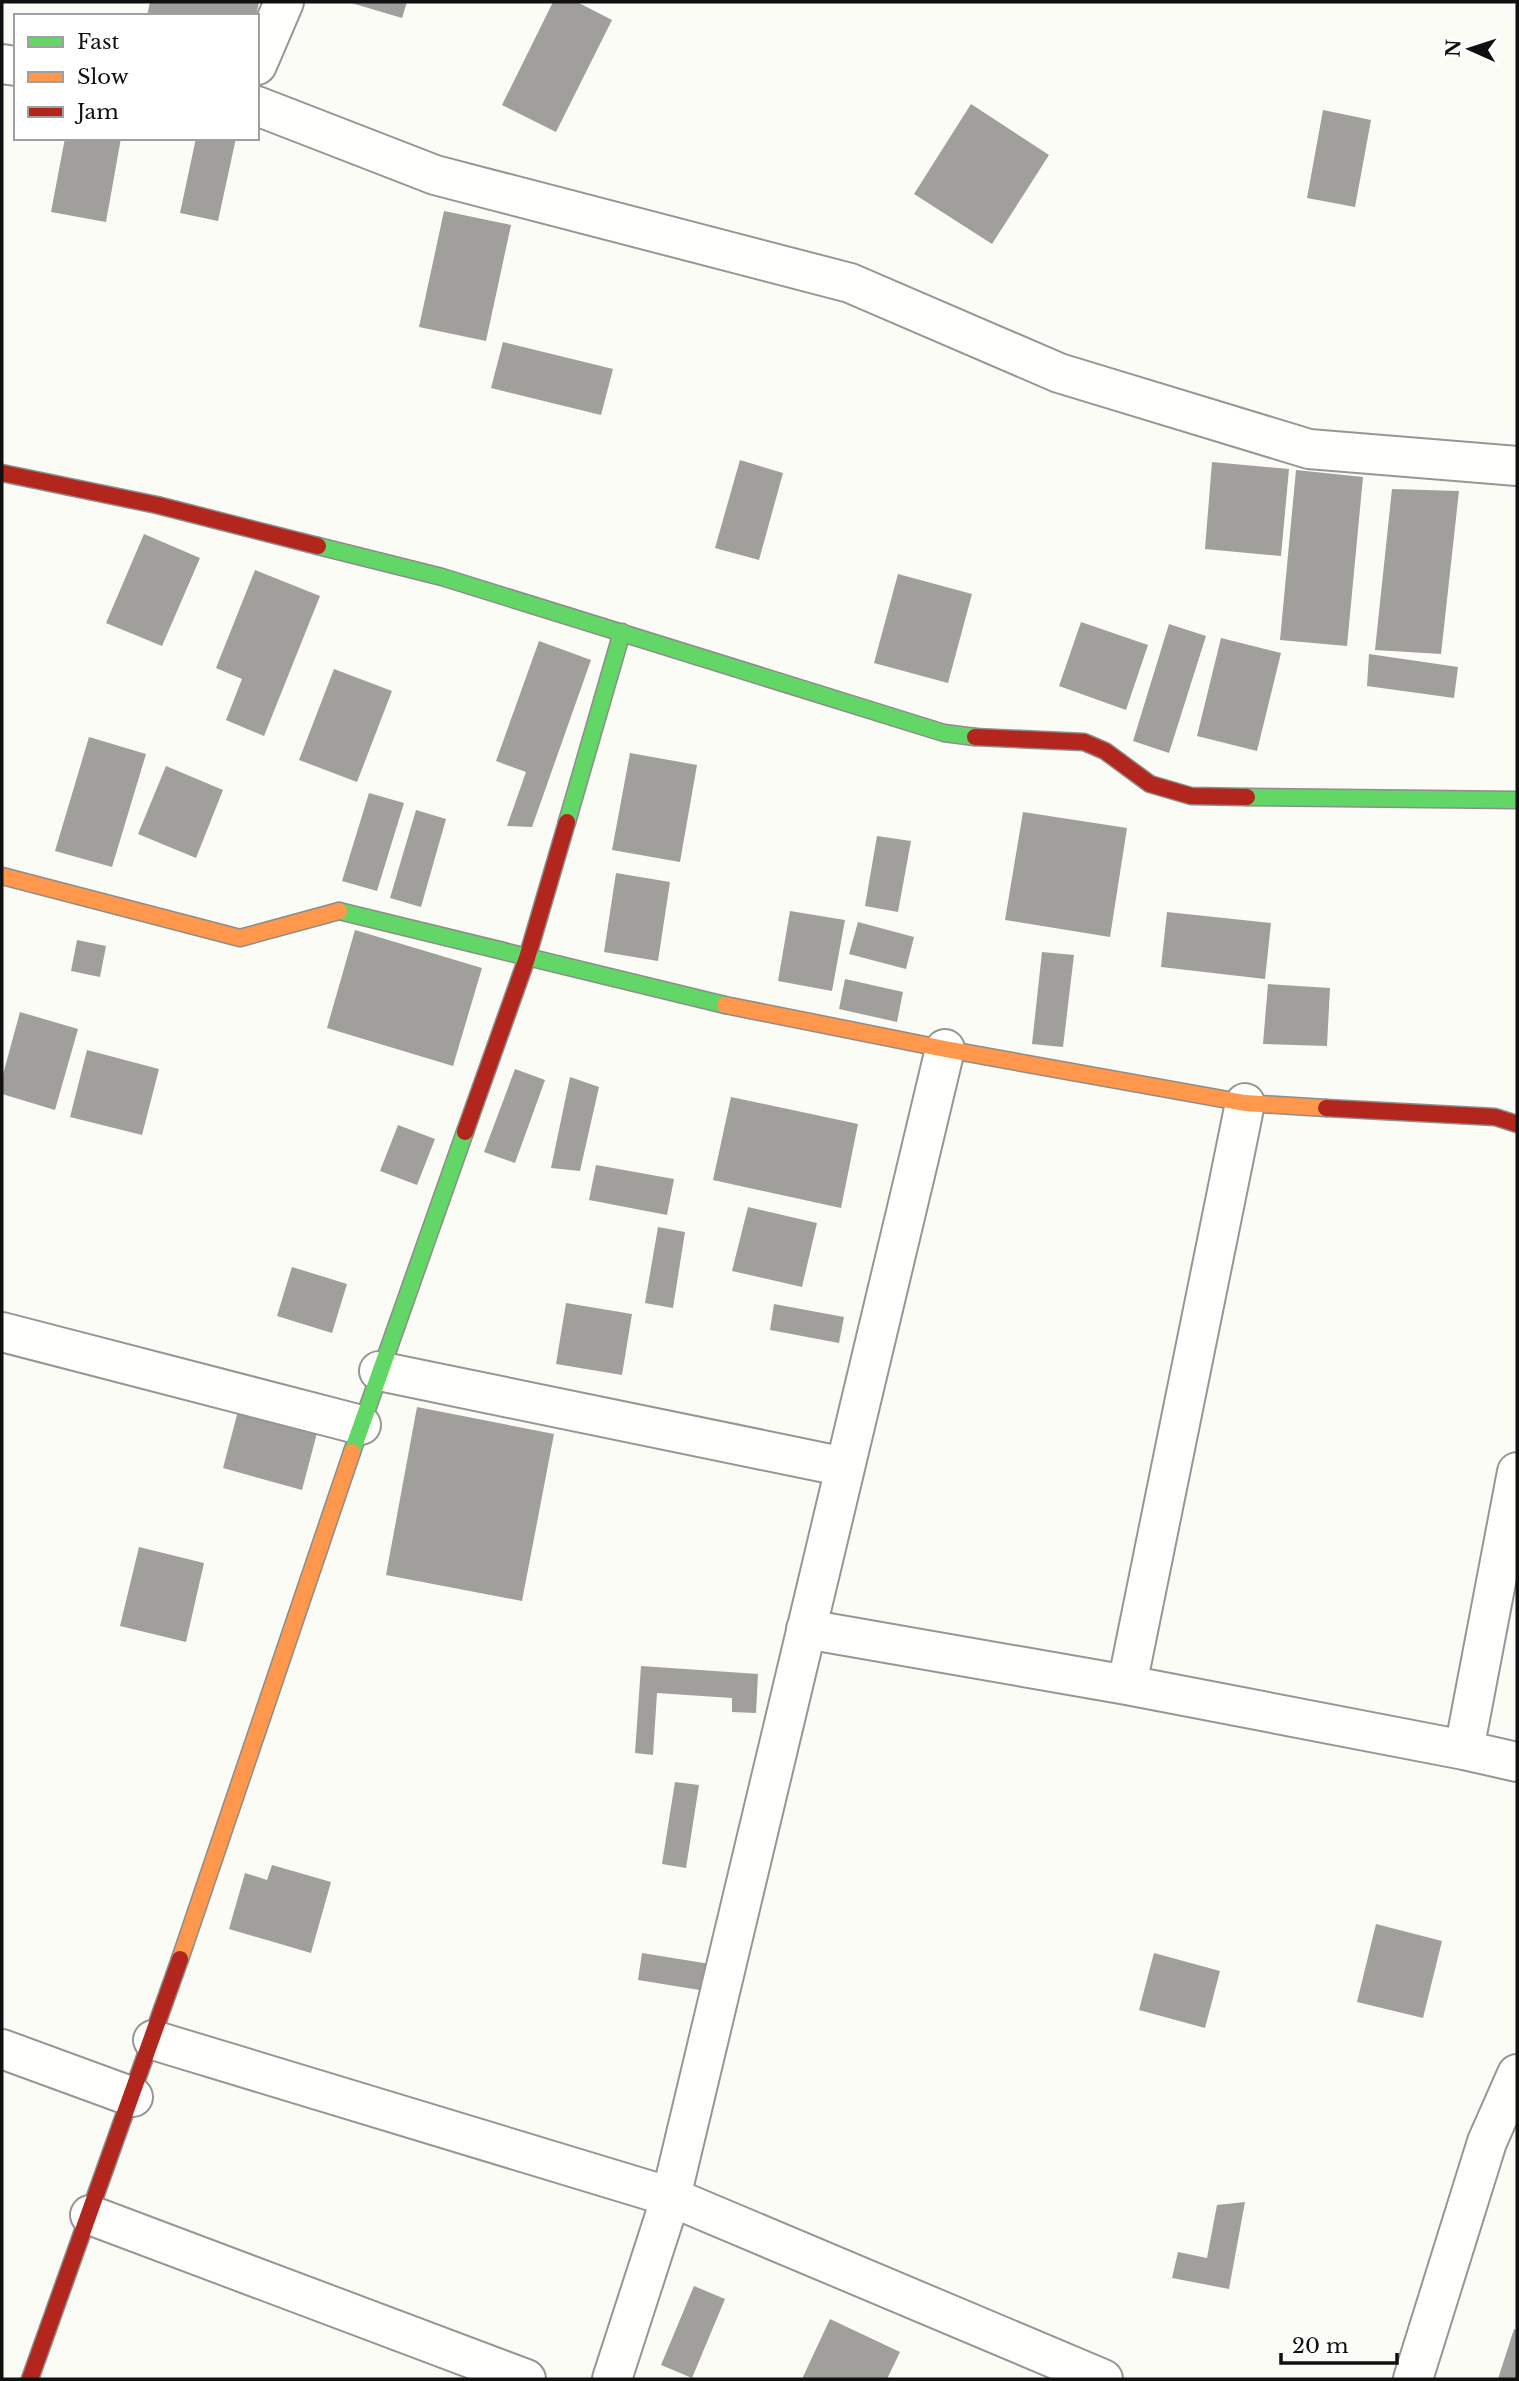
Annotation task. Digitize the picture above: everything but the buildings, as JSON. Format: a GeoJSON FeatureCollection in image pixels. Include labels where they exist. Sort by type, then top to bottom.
{"type":"FeatureCollection","features":[{"type":"Feature","properties":{"kind":"street"},"geometry":{"type":"LineString","coordinates":[[259,60],[284,2]]}},
{"type":"Feature","properties":{"kind":"street"},"geometry":{"type":"LineString","coordinates":[[259,107],[435,175],[850,283],[1059,373],[1309,449],[1517,466]]}},
{"type":"Feature","properties":{"kind":"street"},"geometry":{"type":"LineString","coordinates":[[2,473],[157,505],[442,577],[944,733],[988,738],[1084,742],[1105,751],[1150,784],[1191,796],[1517,800]]}},
{"type":"Feature","properties":{"kind":"street"},"geometry":{"type":"LineString","coordinates":[[30,2379],[153,2040],[379,1371],[527,958],[622,632]]}},
{"type":"Feature","properties":{"kind":"street"},"geometry":{"type":"LineString","coordinates":[[2,876],[240,938],[269,933],[320,913],[342,911],[687,997],[945,1049],[1245,1103],[1495,1117],[1517,1124]]}},
{"type":"Feature","properties":{"kind":"street"},"geometry":{"type":"LineString","coordinates":[[612,2379],[671,2197],[945,1049]]}},
{"type":"Feature","properties":{"kind":"street"},"geometry":{"type":"LineString","coordinates":[[1127,1685],[1245,1103]]}},
{"type":"Feature","properties":{"kind":"street"},"geometry":{"type":"LineString","coordinates":[[2,1332],[361,1425]]}},
{"type":"Feature","properties":{"kind":"street"},"geometry":{"type":"LineString","coordinates":[[379,1371],[845,1467]]}},
{"type":"Feature","properties":{"kind":"street"},"geometry":{"type":"LineString","coordinates":[[1464,1750],[1517,1472]]}},
{"type":"Feature","properties":{"kind":"street"},"geometry":{"type":"LineString","coordinates":[[806,1629],[1127,1685],[1517,1762]]}},
{"type":"Feature","properties":{"kind":"street"},"geometry":{"type":"LineString","coordinates":[[153,2040],[671,2197],[1103,2379]]}},
{"type":"Feature","properties":{"kind":"street"},"geometry":{"type":"LineString","coordinates":[[2,2049],[133,2097]]}},
{"type":"Feature","properties":{"kind":"street"},"geometry":{"type":"LineString","coordinates":[[1413,2379],[1487,2142],[1517,2074]]}},
{"type":"Feature","properties":{"kind":"street"},"geometry":{"type":"LineString","coordinates":[[90,2215],[526,2379]]}},
{"type":"Feature","properties":{"kind":"traffic: fast"},"geometry":{"type":"LineString","coordinates":[[318,546],[442,577],[944,733],[975,737]]}},
{"type":"Feature","properties":{"kind":"traffic: fast"},"geometry":{"type":"LineString","coordinates":[[567,822],[622,632]]}},
{"type":"Feature","properties":{"kind":"traffic: fast"},"geometry":{"type":"LineString","coordinates":[[1247,797],[1517,800]]}},
{"type":"Feature","properties":{"kind":"traffic: fast"},"geometry":{"type":"LineString","coordinates":[[339,911],[725,1005]]}},
{"type":"Feature","properties":{"kind":"traffic: fast"},"geometry":{"type":"LineString","coordinates":[[352,1452],[465,1132]]}},
{"type":"Feature","properties":{"kind":"traffic: slow"},"geometry":{"type":"LineString","coordinates":[[2,876],[240,938],[339,911]]}},
{"type":"Feature","properties":{"kind":"traffic: slow"},"geometry":{"type":"LineString","coordinates":[[725,1005],[945,1049],[1245,1103],[1326,1108]]}},
{"type":"Feature","properties":{"kind":"traffic: slow"},"geometry":{"type":"LineString","coordinates":[[180,1959],[352,1452]]}},
{"type":"Feature","properties":{"kind":"traffic: jam"},"geometry":{"type":"LineString","coordinates":[[2,473],[157,505],[318,546]]}},
{"type":"Feature","properties":{"kind":"traffic: jam"},"geometry":{"type":"LineString","coordinates":[[975,737],[1084,742],[1105,751],[1150,784],[1191,796],[1247,797]]}},
{"type":"Feature","properties":{"kind":"traffic: jam"},"geometry":{"type":"LineString","coordinates":[[465,1132],[527,958],[567,822]]}},
{"type":"Feature","properties":{"kind":"traffic: jam"},"geometry":{"type":"LineString","coordinates":[[1326,1108],[1495,1117],[1517,1124]]}},
{"type":"Feature","properties":{"kind":"traffic: jam"},"geometry":{"type":"LineString","coordinates":[[30,2379],[180,1959]]}}]}
